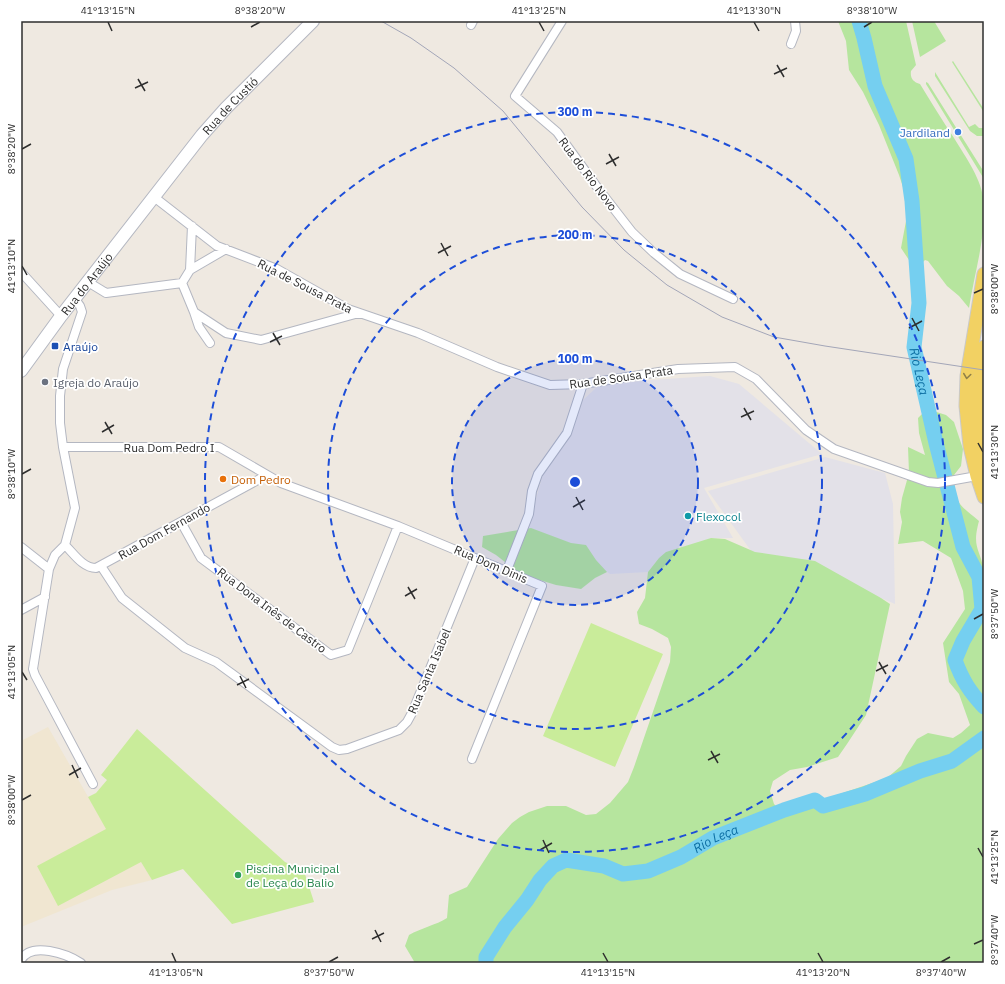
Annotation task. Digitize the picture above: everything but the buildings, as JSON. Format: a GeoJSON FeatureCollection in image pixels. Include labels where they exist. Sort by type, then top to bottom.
{"type":"FeatureCollection","features":[{"type":"Feature","properties":{"kind":"main road","name":"Rua de Custió"},"geometry":{"type":"LineString","coordinates":[[154,197],[207,129],[313,21]]}},
{"type":"Feature","properties":{"kind":"main road","name":"Rua do Araújo"},"geometry":{"type":"LineString","coordinates":[[21,371],[61,316],[154,197]]}},
{"type":"Feature","properties":{"kind":"main road"},"geometry":{"type":"LineString","coordinates":[[984,274],[966,390],[968,434],[980,475],[984,497]]}},
{"type":"Feature","properties":{"kind":"main road"},"geometry":{"type":"LineString","coordinates":[[980,475],[982,451],[978,429],[978,403],[984,347]]}},
{"type":"Feature","properties":{"kind":"street","name":"Rua do Rio Novo"},"geometry":{"type":"LineString","coordinates":[[562,21],[515,96],[557,132],[632,232],[654,253],[680,274],[733,299]]}},
{"type":"Feature","properties":{"kind":"street"},"geometry":{"type":"LineString","coordinates":[[791,44],[796,31],[795,21]]}},
{"type":"Feature","properties":{"kind":"street","name":"Rua de Sousa Prata"},"geometry":{"type":"LineString","coordinates":[[154,197],[217,246],[277,269],[348,309],[418,333],[496,367],[550,385],[583,384],[678,369],[735,367],[756,379],[806,430],[834,449],[920,480],[938,483],[980,475]]}},
{"type":"Feature","properties":{"kind":"street"},"geometry":{"type":"LineString","coordinates":[[190,270],[192,226]]}},
{"type":"Feature","properties":{"kind":"street"},"geometry":{"type":"LineString","coordinates":[[182,283],[190,270],[226,249]]}},
{"type":"Feature","properties":{"kind":"street"},"geometry":{"type":"LineString","coordinates":[[21,272],[61,316]]}},
{"type":"Feature","properties":{"kind":"street"},"geometry":{"type":"LineString","coordinates":[[88,282],[106,293],[182,283]]}},
{"type":"Feature","properties":{"kind":"street"},"geometry":{"type":"LineString","coordinates":[[182,283],[199,327],[210,343]]}},
{"type":"Feature","properties":{"kind":"street"},"geometry":{"type":"LineString","coordinates":[[75,299],[82,312],[63,369],[60,396],[60,423],[63,447],[75,508],[65,545],[55,555],[49,570],[33,669],[94,784]]}},
{"type":"Feature","properties":{"kind":"street"},"geometry":{"type":"LineString","coordinates":[[194,312],[226,333],[261,340],[359,312]]}},
{"type":"Feature","properties":{"kind":"street"},"geometry":{"type":"LineString","coordinates":[[507,570],[529,514],[532,491],[538,474],[567,433],[583,384]]}},
{"type":"Feature","properties":{"kind":"street","name":"Rua Dom Pedro I"},"geometry":{"type":"LineString","coordinates":[[63,447],[219,447],[267,475]]}},
{"type":"Feature","properties":{"kind":"street","name":"Rua Dom Dinis"},"geometry":{"type":"LineString","coordinates":[[267,475],[281,483],[398,526],[507,570],[542,586],[472,760]]}},
{"type":"Feature","properties":{"kind":"street","name":"Rua Dom Fernando"},"geometry":{"type":"LineString","coordinates":[[100,566],[267,475]]}},
{"type":"Feature","properties":{"kind":"street","name":"Rua Dona Inês de Castro"},"geometry":{"type":"LineString","coordinates":[[181,522],[201,558],[332,654],[348,650],[398,526]]}},
{"type":"Feature","properties":{"kind":"street"},"geometry":{"type":"LineString","coordinates":[[65,545],[85,565],[90,568],[100,566]]}},
{"type":"Feature","properties":{"kind":"street"},"geometry":{"type":"LineString","coordinates":[[21,547],[49,570]]}},
{"type":"Feature","properties":{"kind":"street","name":"Rua Santa Isabel"},"geometry":{"type":"LineString","coordinates":[[100,566],[122,598],[184,648],[216,662],[339,750],[347,749],[399,730],[407,722],[475,558]]}},
{"type":"Feature","properties":{"kind":"street"},"geometry":{"type":"LineString","coordinates":[[21,610],[45,597]]}},
{"type":"Feature","properties":{"kind":"street"},"geometry":{"type":"LineString","coordinates":[[21,960],[23,956],[30,952],[49,951],[81,963]]}},
{"type":"Feature","properties":{"kind":"shaded area"},"geometry":{"type":"Polygon","coordinates":[[[710,376],[739,384],[822,454],[704,488],[733,538],[711,538],[659,558],[648,572],[610,574],[607,572],[517,567],[543,474],[566,443],[582,401],[598,386],[651,380],[710,376]]]}},
{"type":"Feature","properties":{"kind":"shaded area"},"geometry":{"type":"Polygon","coordinates":[[[825,457],[885,473],[893,504],[895,604],[802,564],[754,555],[708,491],[825,457]]]}},
{"type":"Feature","properties":{"kind":"shaded area"},"geometry":{"type":"Polygon","coordinates":[[[48,727],[106,828],[141,862],[152,880],[112,890],[21,927],[21,741],[48,727]]]}},
{"type":"Feature","properties":{"kind":"green space"},"geometry":{"type":"Polygon","coordinates":[[[838,21],[906,21],[916,65],[911,71],[912,78],[920,84],[968,161],[977,177],[983,194],[983,229],[969,308],[959,296],[947,286],[928,261],[925,260],[923,262],[911,263],[901,248],[909,205],[879,125],[863,92],[849,70],[846,41],[838,21]]]}},
{"type":"Feature","properties":{"kind":"green space"},"geometry":{"type":"Polygon","coordinates":[[[912,21],[934,21],[946,41],[920,57],[912,21]]]}},
{"type":"Feature","properties":{"kind":"green space"},"geometry":{"type":"Polygon","coordinates":[[[953,61],[983,108],[983,111],[952,62],[953,61]]]}},
{"type":"Feature","properties":{"kind":"green space"},"geometry":{"type":"Polygon","coordinates":[[[935,72],[969,127],[975,124],[979,128],[984,128],[984,136],[977,136],[970,131],[935,76],[935,72]]]}},
{"type":"Feature","properties":{"kind":"green space"},"geometry":{"type":"Polygon","coordinates":[[[926,82],[984,172],[984,179],[926,84],[926,82]]]}},
{"type":"Feature","properties":{"kind":"green space"},"geometry":{"type":"Polygon","coordinates":[[[927,409],[946,415],[954,422],[963,449],[961,466],[954,475],[955,492],[962,507],[979,521],[976,542],[984,570],[984,963],[415,963],[405,946],[409,935],[447,918],[449,895],[467,887],[498,839],[512,823],[529,812],[547,806],[566,806],[586,815],[596,814],[610,803],[628,782],[670,662],[671,647],[668,638],[639,624],[637,612],[645,598],[648,572],[666,552],[711,538],[725,539],[755,552],[815,561],[890,604],[866,715],[838,757],[807,767],[790,770],[773,781],[770,791],[774,804],[786,816],[821,803],[828,798],[887,778],[901,766],[917,739],[928,733],[953,738],[970,725],[959,694],[949,682],[943,643],[965,609],[963,591],[951,558],[923,541],[898,544],[902,522],[900,512],[902,498],[909,473],[908,447],[925,455],[919,433],[918,418],[927,409]]]}},
{"type":"Feature","properties":{"kind":"green space"},"geometry":{"type":"Polygon","coordinates":[[[531,528],[571,543],[586,545],[596,560],[607,572],[595,578],[581,589],[556,585],[520,574],[496,555],[482,547],[483,536],[531,528]]]}},
{"type":"Feature","properties":{"kind":"green space"},"geometry":{"type":"Polygon","coordinates":[[[591,623],[663,654],[615,767],[543,736],[591,623]]]}},
{"type":"Feature","properties":{"kind":"green space"},"geometry":{"type":"Polygon","coordinates":[[[137,729],[285,862],[304,871],[314,902],[232,924],[183,869],[152,880],[141,862],[58,906],[37,866],[106,829],[88,797],[96,793],[107,780],[101,775],[137,729]]]}},
{"type":"Feature","properties":{"kind":"waterway","name":"Rio Leça"},"geometry":{"type":"LineString","coordinates":[[859,21],[875,86],[906,159],[912,201],[919,303],[914,347],[936,443],[963,547],[979,577],[982,609],[963,641],[955,660],[967,685],[984,707]]}},
{"type":"Feature","properties":{"kind":"waterway","name":"Rio Leça"},"geometry":{"type":"LineString","coordinates":[[486,963],[486,957],[505,927],[527,900],[540,880],[553,866],[566,860],[604,866],[623,874],[648,871],[681,857],[713,838],[784,810],[815,800],[823,806],[865,794],[920,771],[952,761],[984,738]]}},
{"type":"Feature","properties":{"kind":"tram line"},"geometry":{"type":"LineString","coordinates":[[381,21],[411,38],[454,68],[503,111],[582,207],[624,250],[667,285],[722,317],[774,337],[984,370]]}},
{"type":"Feature","properties":{"kind":"place","name":"Jardiland"},"geometry":{"type":"Point","coordinates":[958,132]}},
{"type":"Feature","properties":{"kind":"place","name":"Araújo"},"geometry":{"type":"Point","coordinates":[55,346]}},
{"type":"Feature","properties":{"kind":"place","name":"Igreja do Araújo"},"geometry":{"type":"Point","coordinates":[45,382]}},
{"type":"Feature","properties":{"kind":"place","name":"Dom Pedro"},"geometry":{"type":"Point","coordinates":[223,479]}},
{"type":"Feature","properties":{"kind":"place","name":"Flexocol"},"geometry":{"type":"Point","coordinates":[688,516]}},
{"type":"Feature","properties":{"kind":"place","name":"Piscina Municipal de Leça do Balio"},"geometry":{"type":"Point","coordinates":[238,875]}}]}
